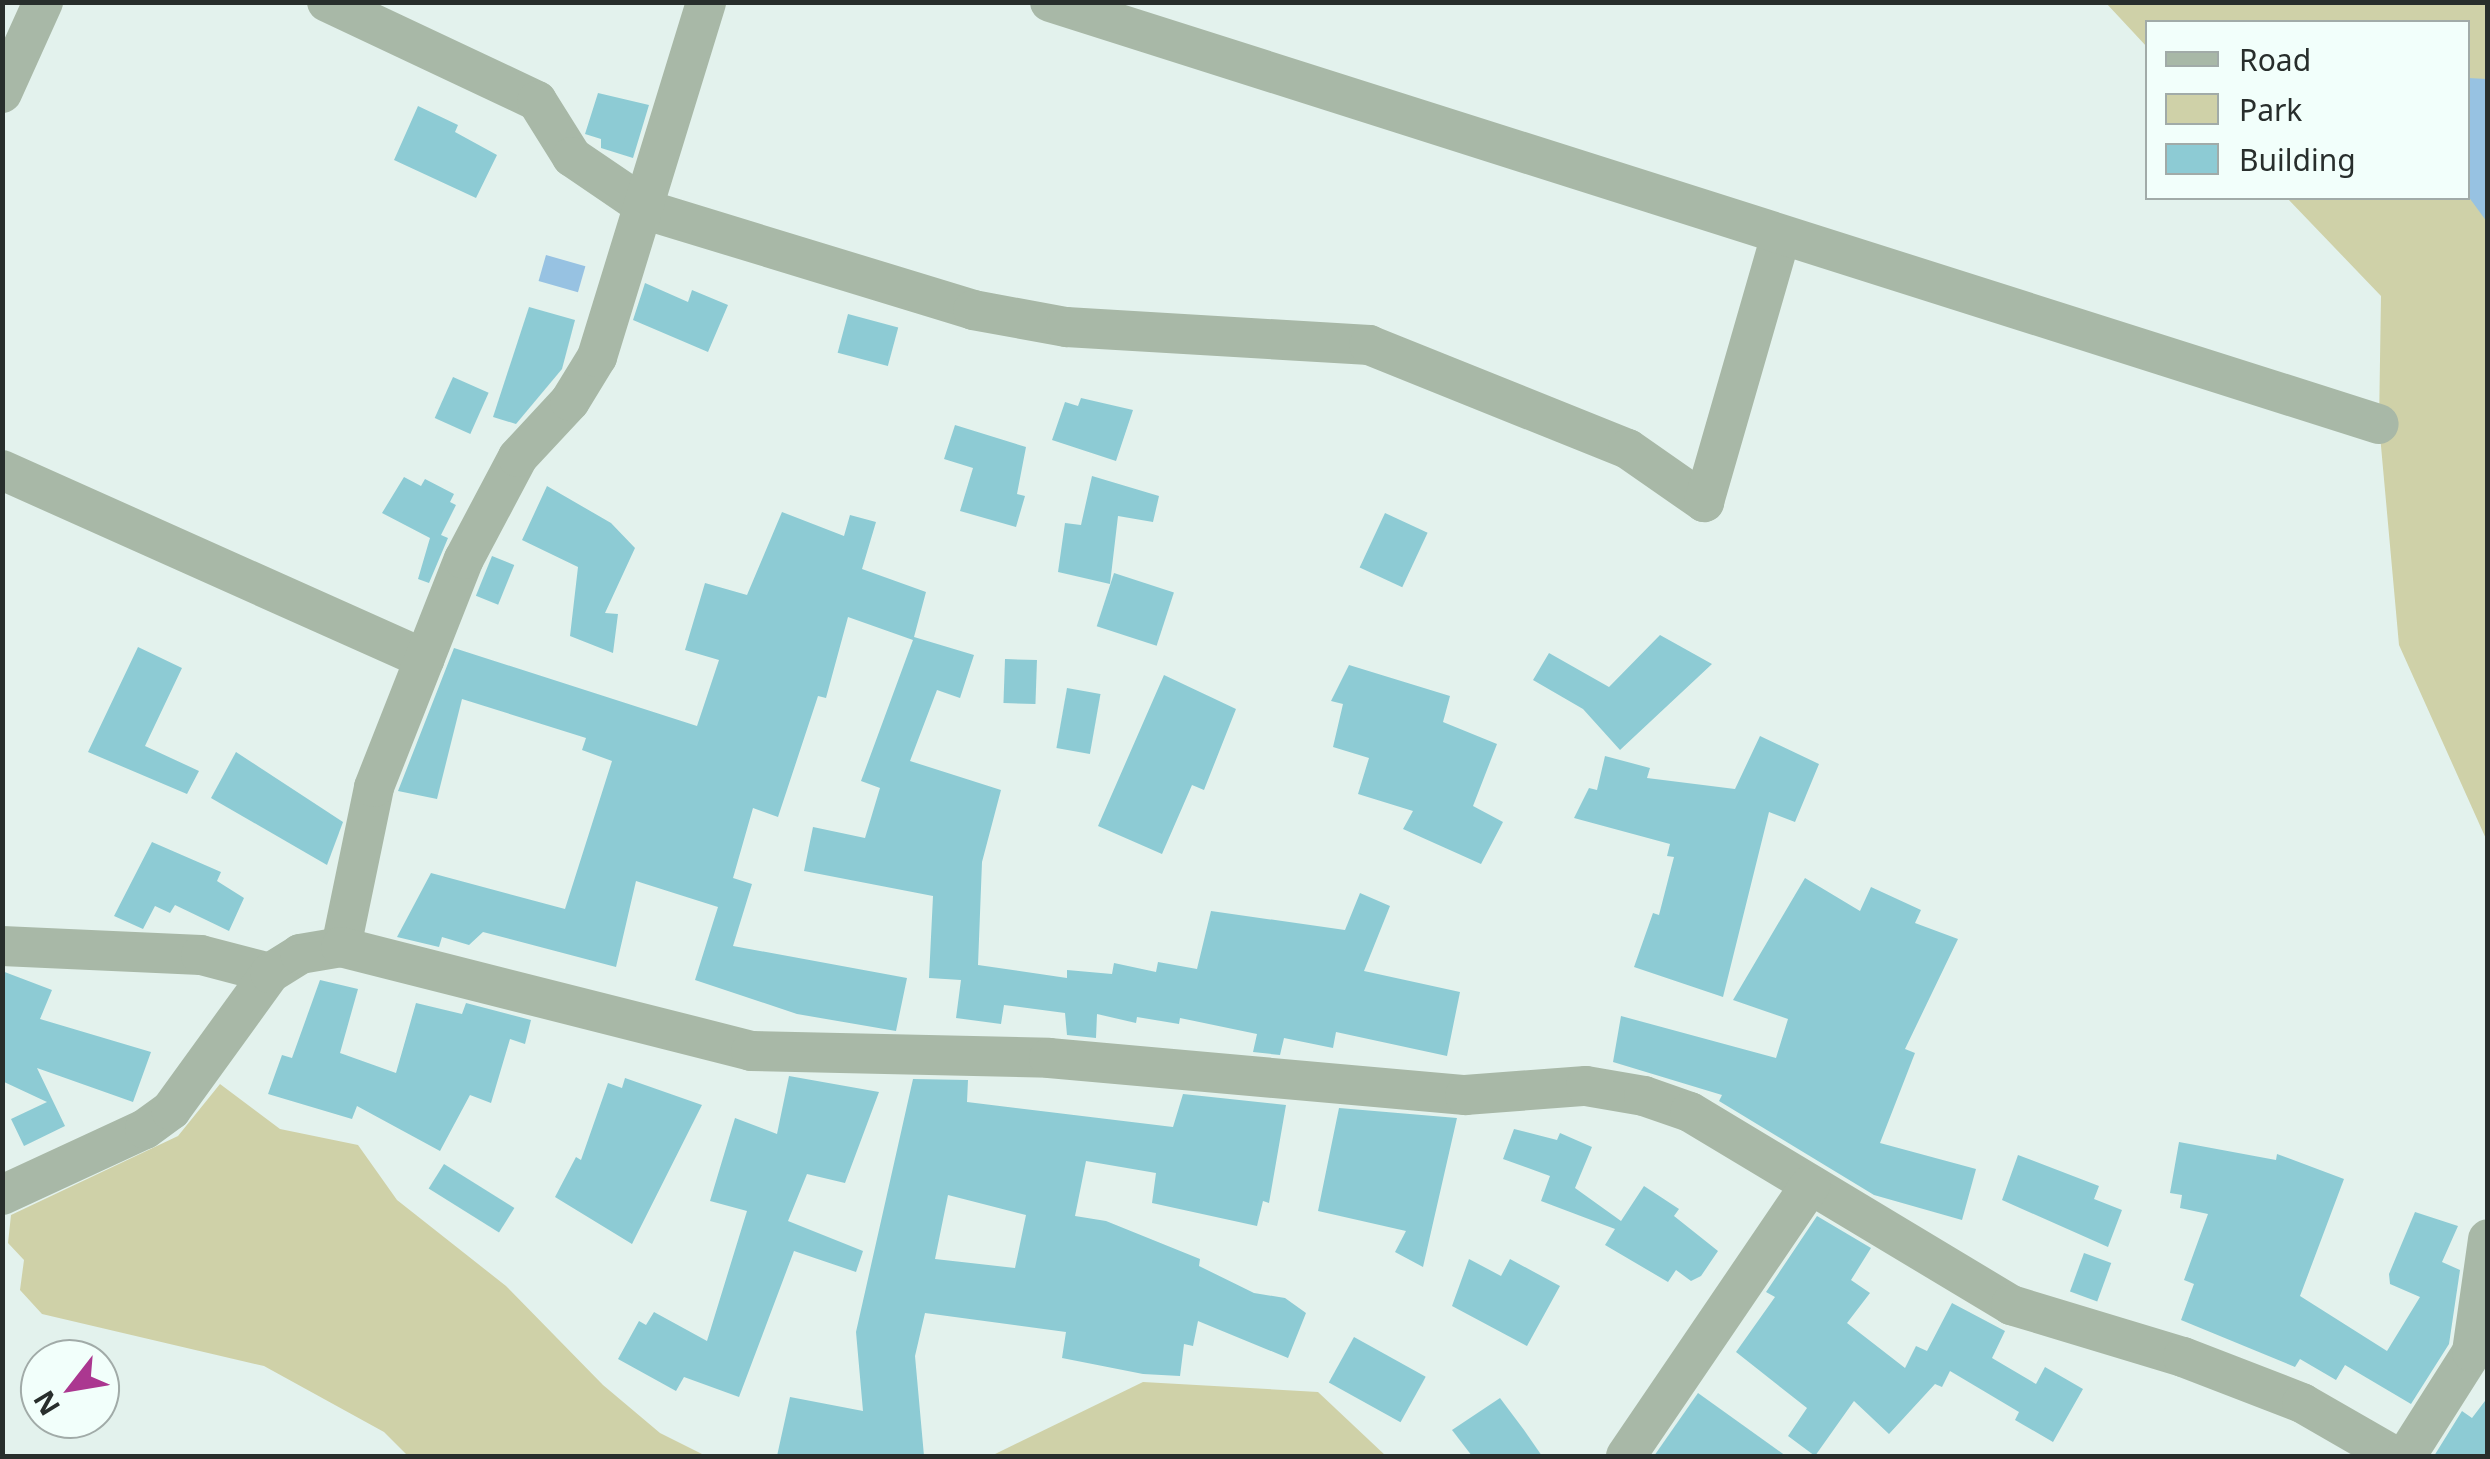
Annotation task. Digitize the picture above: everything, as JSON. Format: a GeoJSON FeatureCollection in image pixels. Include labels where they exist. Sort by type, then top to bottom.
{"type":"FeatureCollection","features":[{"type":"Feature","properties":{"kind":"street"},"geometry":{"type":"LineString","coordinates":[[2,93],[43,2]]}},
{"type":"Feature","properties":{"kind":"street"},"geometry":{"type":"LineString","coordinates":[[327,2],[537,102],[572,157],[639,204],[824,268],[973,310],[1066,327],[1369,346],[1628,449],[1704,502],[1781,236]]}},
{"type":"Feature","properties":{"kind":"street"},"geometry":{"type":"LineString","coordinates":[[341,946],[374,787],[464,559],[518,457],[570,402],[597,357],[639,204],[706,2]]}},
{"type":"Feature","properties":{"kind":"street"},"geometry":{"type":"LineString","coordinates":[[1050,2],[2379,424]]}},
{"type":"Feature","properties":{"kind":"street"},"geometry":{"type":"LineString","coordinates":[[2,470],[425,659]]}},
{"type":"Feature","properties":{"kind":"street"},"geometry":{"type":"LineString","coordinates":[[2,946],[200,954],[270,973]]}},
{"type":"Feature","properties":{"kind":"street"},"geometry":{"type":"LineString","coordinates":[[2,1195],[145,1129],[171,1110],[270,973],[300,954],[341,946],[751,1051],[1101,1061],[1465,1095],[1586,1086],[1690,1112],[2011,1305],[2184,1357],[2268,1390],[2394,1456]]}},
{"type":"Feature","properties":{"kind":"street"},"geometry":{"type":"LineString","coordinates":[[1626,1456],[1810,1185]]}},
{"type":"Feature","properties":{"kind":"street"},"geometry":{"type":"LineString","coordinates":[[2406,1456],[2472,1352],[2488,1240]]}},
{"type":"Feature","properties":{"kind":"green space"},"geometry":{"type":"Polygon","coordinates":[[[2106,3],[2487,3],[2487,841],[2399,645],[2379,424],[2381,296],[2289,200],[2470,200],[2470,20],[2145,20],[2145,45],[2106,3]]]}},
{"type":"Feature","properties":{"kind":"green space"},"geometry":{"type":"Polygon","coordinates":[[[220,1084],[280,1129],[358,1145],[397,1200],[506,1286],[603,1385],[660,1433],[706,1456],[408,1456],[384,1432],[264,1366],[42,1314],[20,1290],[24,1260],[8,1243],[11,1215],[178,1136],[220,1084]]]}},
{"type":"Feature","properties":{"kind":"green space"},"geometry":{"type":"Polygon","coordinates":[[[1143,1382],[1318,1392],[1386,1456],[991,1456],[1143,1382]]]}},
{"type":"Feature","properties":{"kind":"water"},"geometry":{"type":"Polygon","coordinates":[[[2470,78],[2487,79],[2487,222],[2470,199],[2470,78]]]}},
{"type":"Feature","properties":{"kind":"water"},"geometry":{"type":"Polygon","coordinates":[[[546,255],[585,266],[578,292],[539,281],[546,255]]]}},
{"type":"Feature","properties":{"kind":"building"},"geometry":{"type":"Polygon","coordinates":[[[598,93],[649,105],[633,158],[601,148],[601,139],[585,134],[598,93]]]}},
{"type":"Feature","properties":{"kind":"building"},"geometry":{"type":"Polygon","coordinates":[[[418,106],[458,125],[455,132],[497,155],[476,198],[394,160],[418,106]]]}},
{"type":"Feature","properties":{"kind":"building"},"geometry":{"type":"Polygon","coordinates":[[[645,283],[688,302],[692,290],[728,305],[708,352],[633,320],[645,283]]]}},
{"type":"Feature","properties":{"kind":"building"},"geometry":{"type":"Polygon","coordinates":[[[529,307],[575,320],[562,369],[516,424],[493,417],[529,307]]]}},
{"type":"Feature","properties":{"kind":"building"},"geometry":{"type":"Polygon","coordinates":[[[848,314],[898,327],[888,366],[838,353],[848,314]]]}},
{"type":"Feature","properties":{"kind":"building"},"geometry":{"type":"Polygon","coordinates":[[[453,377],[489,393],[470,434],[435,418],[453,377]]]}},
{"type":"Feature","properties":{"kind":"building"},"geometry":{"type":"Polygon","coordinates":[[[1081,398],[1133,410],[1116,461],[1052,440],[1065,402],[1078,406],[1081,398]]]}},
{"type":"Feature","properties":{"kind":"building"},"geometry":{"type":"Polygon","coordinates":[[[955,425],[1026,447],[1017,494],[1025,496],[1016,527],[960,511],[973,468],[944,459],[955,425]]]}},
{"type":"Feature","properties":{"kind":"building"},"geometry":{"type":"Polygon","coordinates":[[[1092,476],[1159,496],[1153,522],[1118,516],[1110,584],[1058,572],[1065,523],[1081,525],[1092,476]]]}},
{"type":"Feature","properties":{"kind":"building"},"geometry":{"type":"Polygon","coordinates":[[[404,477],[421,486],[425,479],[454,494],[450,502],[456,505],[441,535],[448,538],[429,583],[418,579],[430,538],[382,513],[404,477]]]}},
{"type":"Feature","properties":{"kind":"building"},"geometry":{"type":"Polygon","coordinates":[[[547,486],[611,523],[635,548],[605,613],[618,614],[613,653],[570,636],[578,567],[522,540],[547,486]]]}},
{"type":"Feature","properties":{"kind":"building"},"geometry":{"type":"Polygon","coordinates":[[[782,512],[844,536],[850,515],[876,522],[862,569],[926,592],[914,637],[974,655],[960,698],[937,690],[910,761],[1001,790],[982,862],[978,965],[1067,978],[1067,970],[1112,974],[1114,963],[1156,972],[1158,962],[1197,969],[1211,911],[1345,930],[1360,893],[1390,906],[1364,971],[1460,992],[1447,1056],[1336,1032],[1333,1048],[1284,1038],[1280,1055],[1253,1052],[1257,1034],[1180,1018],[1179,1024],[1137,1017],[1136,1023],[1097,1014],[1096,1038],[1067,1035],[1065,1013],[1004,1005],[1001,1024],[956,1018],[961,980],[929,978],[933,896],[804,871],[813,827],[865,838],[880,788],[861,781],[913,640],[848,617],[826,698],[818,696],[778,817],[753,808],[733,878],[752,884],[733,946],[907,978],[896,1031],[797,1014],[695,980],[718,907],[636,881],[616,967],[483,932],[469,945],[442,937],[439,947],[397,937],[431,873],[565,909],[612,761],[582,750],[586,738],[462,699],[437,799],[398,791],[454,648],[697,726],[719,660],[685,650],[705,583],[747,595],[782,512]]]}},
{"type":"Feature","properties":{"kind":"building"},"geometry":{"type":"Polygon","coordinates":[[[1385,513],[1428,533],[1402,587],[1360,567],[1385,513]]]}},
{"type":"Feature","properties":{"kind":"building"},"geometry":{"type":"Polygon","coordinates":[[[492,556],[514,565],[498,605],[476,596],[492,556]]]}},
{"type":"Feature","properties":{"kind":"building"},"geometry":{"type":"Polygon","coordinates":[[[1114,573],[1174,592],[1157,646],[1097,626],[1114,573]]]}},
{"type":"Feature","properties":{"kind":"building"},"geometry":{"type":"Polygon","coordinates":[[[1660,635],[1712,664],[1620,750],[1583,709],[1533,680],[1549,653],[1609,687],[1660,635]]]}},
{"type":"Feature","properties":{"kind":"building"},"geometry":{"type":"Polygon","coordinates":[[[138,647],[182,668],[145,746],[199,771],[187,794],[88,752],[138,647]]]}},
{"type":"Feature","properties":{"kind":"building"},"geometry":{"type":"Polygon","coordinates":[[[1005,659],[1037,660],[1035,704],[1003,703],[1005,659]]]}},
{"type":"Feature","properties":{"kind":"building"},"geometry":{"type":"Polygon","coordinates":[[[1349,665],[1450,696],[1443,722],[1497,744],[1473,806],[1503,822],[1481,864],[1403,829],[1413,811],[1358,794],[1369,758],[1333,747],[1343,704],[1331,701],[1349,665]]]}},
{"type":"Feature","properties":{"kind":"building"},"geometry":{"type":"Polygon","coordinates":[[[1164,675],[1236,709],[1204,790],[1192,785],[1162,854],[1098,826],[1164,675]]]}},
{"type":"Feature","properties":{"kind":"building"},"geometry":{"type":"Polygon","coordinates":[[[1067,688],[1100,694],[1090,754],[1056,748],[1067,688]]]}},
{"type":"Feature","properties":{"kind":"building"},"geometry":{"type":"Polygon","coordinates":[[[1760,736],[1819,764],[1795,822],[1769,812],[1723,997],[1634,967],[1653,913],[1659,915],[1674,857],[1667,856],[1670,844],[1574,818],[1589,788],[1597,790],[1605,756],[1650,768],[1647,778],[1735,789],[1760,736]]]}},
{"type":"Feature","properties":{"kind":"building"},"geometry":{"type":"Polygon","coordinates":[[[236,752],[343,822],[327,865],[211,798],[236,752]]]}},
{"type":"Feature","properties":{"kind":"building"},"geometry":{"type":"Polygon","coordinates":[[[152,842],[221,872],[217,881],[244,898],[229,931],[175,905],[170,913],[155,906],[143,929],[114,916],[152,842]]]}},
{"type":"Feature","properties":{"kind":"building"},"geometry":{"type":"Polygon","coordinates":[[[1805,878],[1860,911],[1871,887],[1921,910],[1915,923],[1958,939],[1905,1049],[1915,1053],[1880,1143],[1976,1169],[1962,1220],[1874,1195],[1719,1101],[1722,1095],[1613,1062],[1621,1016],[1776,1058],[1788,1019],[1733,1000],[1805,878]]]}},
{"type":"Feature","properties":{"kind":"building"},"geometry":{"type":"Polygon","coordinates":[[[2,971],[52,990],[40,1019],[151,1052],[133,1102],[37,1068],[65,1126],[24,1146],[11,1119],[47,1102],[2,1081],[2,971]]]}},
{"type":"Feature","properties":{"kind":"building"},"geometry":{"type":"Polygon","coordinates":[[[320,980],[358,989],[340,1053],[396,1073],[416,1003],[462,1014],[466,1003],[531,1020],[525,1044],[510,1039],[491,1103],[470,1095],[440,1151],[357,1106],[352,1119],[268,1094],[282,1055],[292,1058],[320,980]]]}},
{"type":"Feature","properties":{"kind":"building"},"geometry":{"type":"Polygon","coordinates":[[[789,1076],[879,1092],[845,1183],[807,1174],[788,1221],[863,1251],[856,1272],[794,1251],[739,1397],[684,1377],[676,1391],[618,1359],[639,1321],[646,1325],[654,1312],[707,1341],[747,1211],[710,1201],[735,1118],[777,1134],[789,1076]]]}},
{"type":"Feature","properties":{"kind":"building"},"geometry":{"type":"Polygon","coordinates":[[[625,1078],[702,1105],[632,1244],[555,1197],[576,1157],[581,1160],[608,1083],[622,1088],[625,1078]]]}},
{"type":"Feature","properties":{"kind":"building"},"geometry":{"type":"Polygon","coordinates":[[[913,1079],[968,1080],[967,1102],[1173,1127],[1183,1094],[1286,1105],[1269,1203],[1263,1201],[1257,1226],[1152,1203],[1156,1173],[1086,1161],[1075,1216],[1106,1221],[1200,1259],[1199,1266],[1254,1293],[1285,1298],[1306,1313],[1288,1358],[1198,1321],[1193,1346],[1184,1344],[1180,1376],[1143,1374],[1062,1358],[1066,1332],[925,1313],[915,1356],[924,1456],[777,1456],[790,1397],[863,1411],[856,1332],[913,1079]],[[948,1195],[935,1259],[1015,1268],[1026,1215],[948,1195]]]}},
{"type":"Feature","properties":{"kind":"building"},"geometry":{"type":"Polygon","coordinates":[[[1339,1108],[1457,1118],[1423,1267],[1395,1252],[1406,1231],[1318,1211],[1339,1108]]]}},
{"type":"Feature","properties":{"kind":"building"},"geometry":{"type":"Polygon","coordinates":[[[1514,1129],[1557,1140],[1560,1133],[1592,1147],[1575,1188],[1621,1221],[1644,1186],[1679,1209],[1674,1216],[1718,1251],[1701,1276],[1691,1281],[1676,1270],[1668,1282],[1605,1245],[1615,1229],[1541,1201],[1550,1176],[1503,1159],[1514,1129]]]}},
{"type":"Feature","properties":{"kind":"building"},"geometry":{"type":"Polygon","coordinates":[[[2179,1142],[2276,1160],[2277,1154],[2344,1179],[2300,1296],[2387,1351],[2420,1297],[2390,1284],[2389,1274],[2415,1212],[2458,1226],[2442,1262],[2460,1270],[2449,1344],[2411,1404],[2345,1365],[2336,1380],[2300,1359],[2295,1367],[2181,1320],[2194,1284],[2184,1280],[2208,1214],[2180,1208],[2182,1195],[2170,1193],[2179,1142]]]}},
{"type":"Feature","properties":{"kind":"building"},"geometry":{"type":"Polygon","coordinates":[[[2018,1155],[2099,1186],[2094,1199],[2122,1210],[2108,1247],[2002,1200],[2018,1155]]]}},
{"type":"Feature","properties":{"kind":"building"},"geometry":{"type":"Polygon","coordinates":[[[444,1164],[514,1208],[499,1233],[429,1189],[444,1164]]]}},
{"type":"Feature","properties":{"kind":"building"},"geometry":{"type":"Polygon","coordinates":[[[1817,1216],[1871,1248],[1851,1280],[1870,1293],[1847,1323],[1905,1368],[1916,1346],[1927,1351],[1952,1303],[2005,1331],[1992,1358],[2036,1384],[2045,1367],[2083,1389],[2053,1442],[2015,1420],[2019,1412],[1950,1371],[1942,1387],[1935,1384],[1889,1434],[1854,1401],[1815,1456],[1788,1436],[1807,1408],[1736,1352],[1775,1297],[1766,1292],[1817,1216]]]}},
{"type":"Feature","properties":{"kind":"building"},"geometry":{"type":"Polygon","coordinates":[[[2084,1253],[2111,1263],[2097,1301],[2070,1292],[2084,1253]]]}},
{"type":"Feature","properties":{"kind":"building"},"geometry":{"type":"Polygon","coordinates":[[[1469,1259],[1501,1276],[1510,1259],[1560,1286],[1527,1346],[1452,1306],[1469,1259]]]}},
{"type":"Feature","properties":{"kind":"building"},"geometry":{"type":"Polygon","coordinates":[[[1354,1337],[1426,1377],[1401,1422],[1329,1382],[1354,1337]]]}},
{"type":"Feature","properties":{"kind":"building"},"geometry":{"type":"Polygon","coordinates":[[[1698,1393],[1786,1456],[1654,1456],[1698,1393]]]}},
{"type":"Feature","properties":{"kind":"building"},"geometry":{"type":"Polygon","coordinates":[[[2488,1397],[2488,1456],[2434,1456],[2462,1411],[2472,1418],[2488,1397]]]}},
{"type":"Feature","properties":{"kind":"building"},"geometry":{"type":"Polygon","coordinates":[[[1500,1398],[1542,1456],[1472,1456],[1452,1430],[1500,1398]]]}}]}
